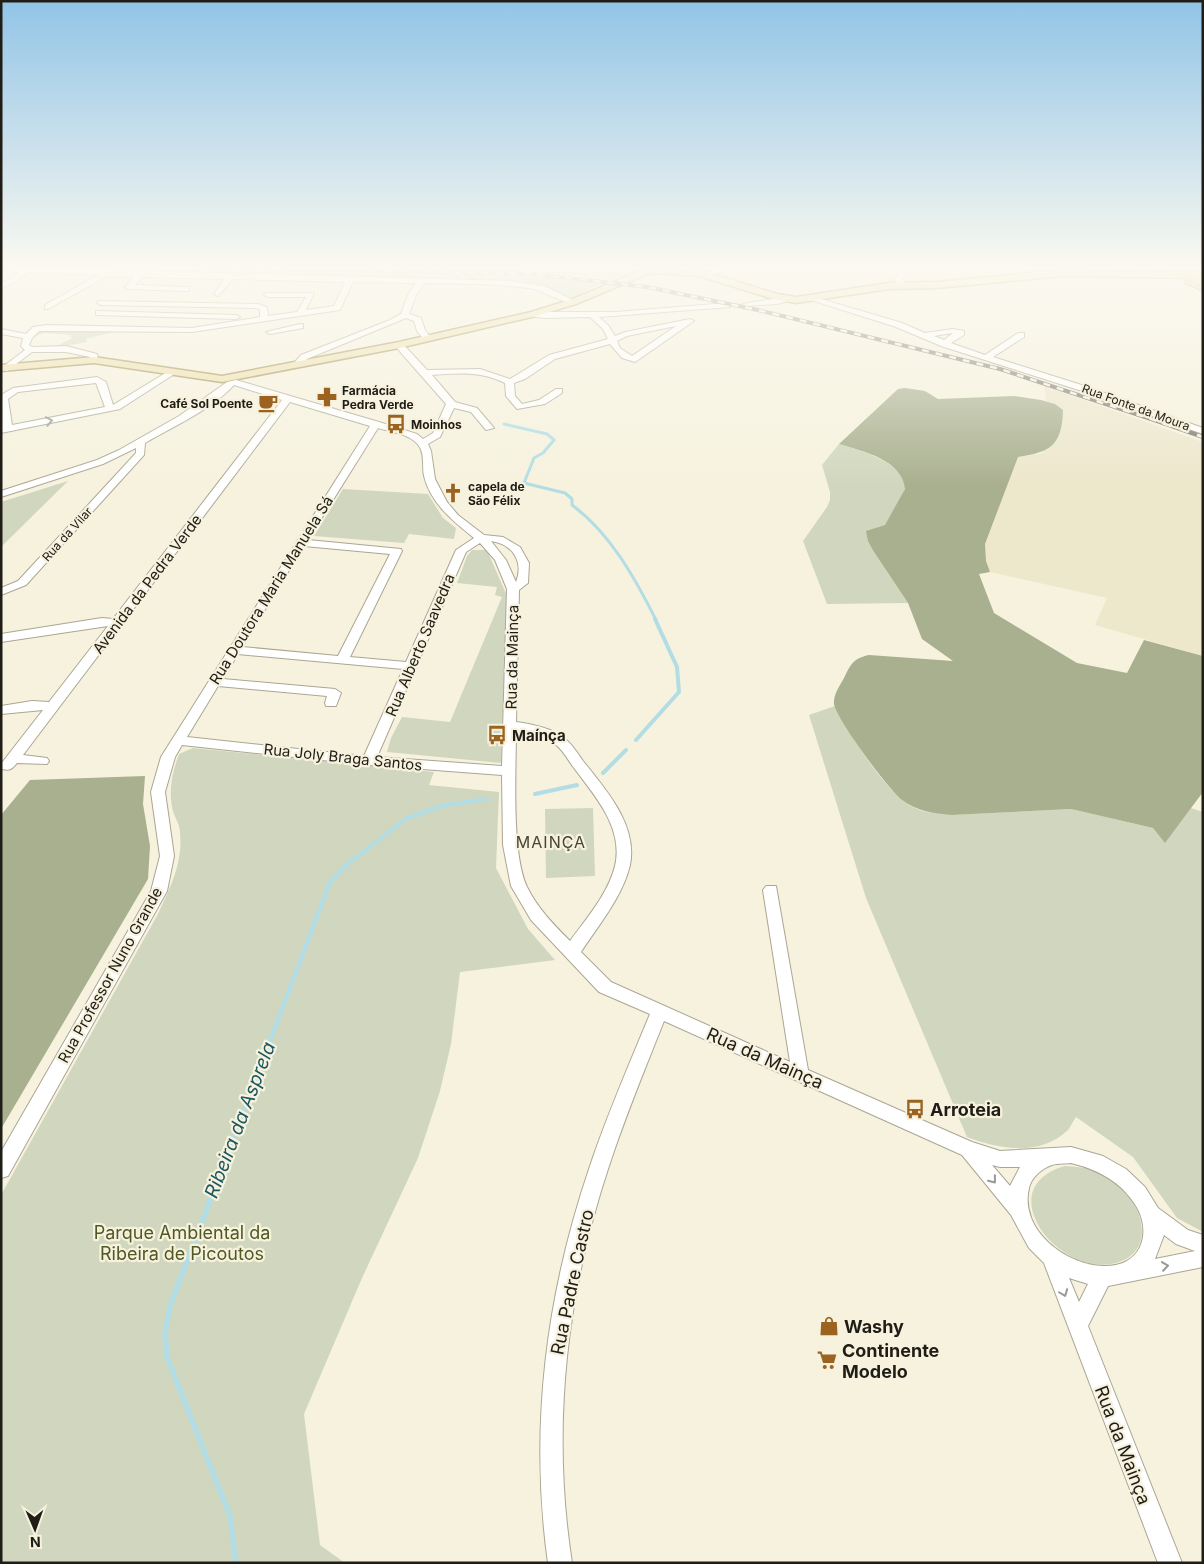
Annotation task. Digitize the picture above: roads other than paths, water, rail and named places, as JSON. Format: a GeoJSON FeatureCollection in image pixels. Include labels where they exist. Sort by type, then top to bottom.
{"type":"FeatureCollection","features":[{"type":"Feature","properties":{"kind":"main road"},"geometry":{"type":"LineString","coordinates":[[4,368],[94,360],[175,371],[229,383],[298,363],[419,340]]}},
{"type":"Feature","properties":{"kind":"street"},"geometry":{"type":"LineString","coordinates":[[27,340],[25,346],[30,350]]}},
{"type":"Feature","properties":{"kind":"street"},"geometry":{"type":"LineString","coordinates":[[298,363],[304,357],[347,340]]}},
{"type":"Feature","properties":{"kind":"street"},"geometry":{"type":"LineString","coordinates":[[510,382],[522,377],[552,357],[611,340],[624,356],[632,360],[662,340]]}},
{"type":"Feature","properties":{"kind":"street","name":"Rua Fonte da Moura"},"geometry":{"type":"LineString","coordinates":[[936,340],[986,358],[1088,390],[1203,431]]}},
{"type":"Feature","properties":{"kind":"street"},"geometry":{"type":"LineString","coordinates":[[944,344],[950,340]]}},
{"type":"Feature","properties":{"kind":"street"},"geometry":{"type":"LineString","coordinates":[[986,358],[1013,340]]}},
{"type":"Feature","properties":{"kind":"street"},"geometry":{"type":"LineString","coordinates":[[399,345],[426,373],[451,404],[474,410],[489,428]]}},
{"type":"Feature","properties":{"kind":"street"},"geometry":{"type":"LineString","coordinates":[[4,368],[30,350],[66,348],[94,356],[94,360]]}},
{"type":"Feature","properties":{"kind":"street"},"geometry":{"type":"LineString","coordinates":[[1029,372],[1040,364]]}},
{"type":"Feature","properties":{"kind":"street"},"geometry":{"type":"LineString","coordinates":[[110,409],[102,382],[98,380],[16,390],[6,395],[3,399],[5,429],[110,409],[175,371]]}},
{"type":"Feature","properties":{"kind":"street"},"geometry":{"type":"LineString","coordinates":[[426,373],[478,372],[501,376],[510,382]]}},
{"type":"Feature","properties":{"kind":"street"},"geometry":{"type":"LineString","coordinates":[[510,382],[508,389],[511,399],[528,414]]}},
{"type":"Feature","properties":{"kind":"street"},"geometry":{"type":"LineString","coordinates":[[229,383],[252,386]]}},
{"type":"Feature","properties":{"kind":"street"},"geometry":{"type":"LineString","coordinates":[[1,494],[100,462],[140,443],[229,383],[252,386],[376,424],[418,440]]}},
{"type":"Feature","properties":{"kind":"street"},"geometry":{"type":"LineString","coordinates":[[520,407],[542,402],[559,391]]}},
{"type":"Feature","properties":{"kind":"street","name":"Avenida da Pedra Verde"},"geometry":{"type":"LineString","coordinates":[[42,760],[10,762],[289,398]]}},
{"type":"Feature","properties":{"kind":"street","name":"Avenida da Pedra Verde"},"geometry":{"type":"LineString","coordinates":[[280,410],[300,401]]}},
{"type":"Feature","properties":{"kind":"street"},"geometry":{"type":"LineString","coordinates":[[364,440],[383,437],[418,440],[437,435],[451,404]]}},
{"type":"Feature","properties":{"kind":"street","name":"Rua Doutora Maria Manuela Sá"},"geometry":{"type":"LineString","coordinates":[[178,740],[364,440],[376,424]]}},
{"type":"Feature","properties":{"kind":"street","name":"Rua da Mainça"},"geometry":{"type":"LineString","coordinates":[[418,440],[428,450],[428,469],[432,484],[444,507],[494,550],[507,572],[513,589],[509,772],[510,845],[519,886],[536,916],[605,987],[968,1149],[1000,1159],[1046,1158]]}},
{"type":"Feature","properties":{"kind":"street","name":"Rua da Vilar"},"geometry":{"type":"LineString","coordinates":[[1,592],[22,583],[141,453],[140,443]]}},
{"type":"Feature","properties":{"kind":"street"},"geometry":{"type":"LineString","coordinates":[[100,462],[126,469]]}},
{"type":"Feature","properties":{"kind":"street","name":"Rua da Mainça"},"geometry":{"type":"LineString","coordinates":[[480,539],[495,538],[514,546],[523,554],[525,570],[522,583],[513,589]]}},
{"type":"Feature","properties":{"kind":"street","name":"Rua Alberto Saavedra"},"geometry":{"type":"LineString","coordinates":[[369,761],[461,550],[480,539]]}},
{"type":"Feature","properties":{"kind":"street"},"geometry":{"type":"LineString","coordinates":[[300,543],[397,551],[342,660]]}},
{"type":"Feature","properties":{"kind":"street"},"geometry":{"type":"LineString","coordinates":[[1,638],[102,622],[118,623]]}},
{"type":"Feature","properties":{"kind":"street"},"geometry":{"type":"LineString","coordinates":[[234,650],[411,666]]}},
{"type":"Feature","properties":{"kind":"street"},"geometry":{"type":"LineString","coordinates":[[214,682],[335,693],[331,703]]}},
{"type":"Feature","properties":{"kind":"street"},"geometry":{"type":"LineString","coordinates":[[1,710],[32,705],[54,706]]}},
{"type":"Feature","properties":{"kind":"street","name":"Rua da Mainça"},"geometry":{"type":"LineString","coordinates":[[510,725],[525,727],[561,742],[609,805],[620,833],[623,850],[622,867],[600,909],[571,953]]}},
{"type":"Feature","properties":{"kind":"street","name":"Rua Joly Braga Santos"},"geometry":{"type":"LineString","coordinates":[[178,740],[369,761],[509,772]]}},
{"type":"Feature","properties":{"kind":"street","name":"Rua Professor Nuno Grande"},"geometry":{"type":"LineString","coordinates":[[1,1170],[159,891],[167,856],[158,792],[168,757],[178,740]]}},
{"type":"Feature","properties":{"kind":"street"},"geometry":{"type":"LineString","coordinates":[[772,890],[800,1073]]}},
{"type":"Feature","properties":{"kind":"street","name":"Rua Padre Castro"},"geometry":{"type":"LineString","coordinates":[[560,1563],[548,1451],[554,1364],[569,1285],[592,1190],[616,1120],[659,1012]]}},
{"type":"Feature","properties":{"kind":"street","name":"Rua da Mainça"},"geometry":{"type":"LineString","coordinates":[[968,1149],[1019,1211]]}},
{"type":"Feature","properties":{"kind":"street"},"geometry":{"type":"LineString","coordinates":[[1127,1272],[1145,1259],[1154,1239],[1152,1215],[1140,1192],[1120,1173],[1095,1160],[1070,1155],[1046,1158],[1028,1170],[1019,1188],[1019,1211],[1029,1234],[1052,1258],[1074,1270],[1102,1276],[1185,1264],[1203,1258]]}},
{"type":"Feature","properties":{"kind":"street"},"geometry":{"type":"LineString","coordinates":[[1152,1215],[1183,1238],[1203,1244]]}},
{"type":"Feature","properties":{"kind":"street","name":"Rua da Mainça"},"geometry":{"type":"LineString","coordinates":[[1052,1258],[1077,1327],[1170,1563]]}},
{"type":"Feature","properties":{"kind":"street"},"geometry":{"type":"LineString","coordinates":[[1077,1327],[1102,1276]]}},
{"type":"Feature","properties":{"kind":"waterway","name":"Ribeira da Asprela"},"geometry":{"type":"LineString","coordinates":[[504,424],[547,434],[554,440],[543,453],[534,458],[524,483],[565,493],[572,499],[572,505],[586,516],[620,557],[656,620]]}},
{"type":"Feature","properties":{"kind":"waterway","name":"Ribeira da Asprela"},"geometry":{"type":"LineString","coordinates":[[636,740],[679,692],[677,667],[655,619]]}},
{"type":"Feature","properties":{"kind":"waterway","name":"Ribeira da Asprela"},"geometry":{"type":"LineString","coordinates":[[603,773],[626,750]]}},
{"type":"Feature","properties":{"kind":"waterway","name":"Ribeira da Asprela"},"geometry":{"type":"LineString","coordinates":[[535,794],[577,785]]}},
{"type":"Feature","properties":{"kind":"waterway","name":"Ribeira da Asprela"},"geometry":{"type":"LineString","coordinates":[[345,866],[407,818],[445,805],[487,799]]}},
{"type":"Feature","properties":{"kind":"waterway","name":"Ribeira da Asprela"},"geometry":{"type":"LineString","coordinates":[[219,1176],[330,882],[347,865]]}},
{"type":"Feature","properties":{"kind":"waterway","name":"Ribeira da Asprela"},"geometry":{"type":"LineString","coordinates":[[220,1174],[170,1306],[165,1334],[167,1357],[230,1516],[236,1563]]}},
{"type":"Feature","properties":{"kind":"railway"},"geometry":{"type":"LineString","coordinates":[[881,340],[1000,369],[1163,423]]}},
{"type":"Feature","properties":{"kind":"railway"},"geometry":{"type":"LineString","coordinates":[[1163,423],[1203,437]]}},
{"type":"Feature","properties":{"kind":"place","name":"Farmácia Pedra Verde"},"geometry":{"type":"Point","coordinates":[327,397]}},
{"type":"Feature","properties":{"kind":"place","name":"Café Sol Poente"},"geometry":{"type":"Point","coordinates":[268,403]}},
{"type":"Feature","properties":{"kind":"place","name":"Moinhos"},"geometry":{"type":"Point","coordinates":[396,424]}},
{"type":"Feature","properties":{"kind":"place","name":"capela de São Félix"},"geometry":{"type":"Point","coordinates":[453,493]}},
{"type":"Feature","properties":{"kind":"place","name":"Maínça"},"geometry":{"type":"Point","coordinates":[497,735]}},
{"type":"Feature","properties":{"kind":"place","name":"Arroteia"},"geometry":{"type":"Point","coordinates":[915,1109]}},
{"type":"Feature","properties":{"kind":"place","name":"Washy"},"geometry":{"type":"Point","coordinates":[829,1326]}},
{"type":"Feature","properties":{"kind":"place","name":"Continente Modelo"},"geometry":{"type":"Point","coordinates":[827,1360]}},
{"type":"Feature","properties":{"kind":"district","name":"MAINÇA"},"geometry":{"type":"Point","coordinates":[551,842]}},
{"type":"Feature","properties":{"kind":"park label","name":"Parque Ambiental da Ribeira de Picoutos"},"geometry":{"type":"Point","coordinates":[182,1242]}}]}
